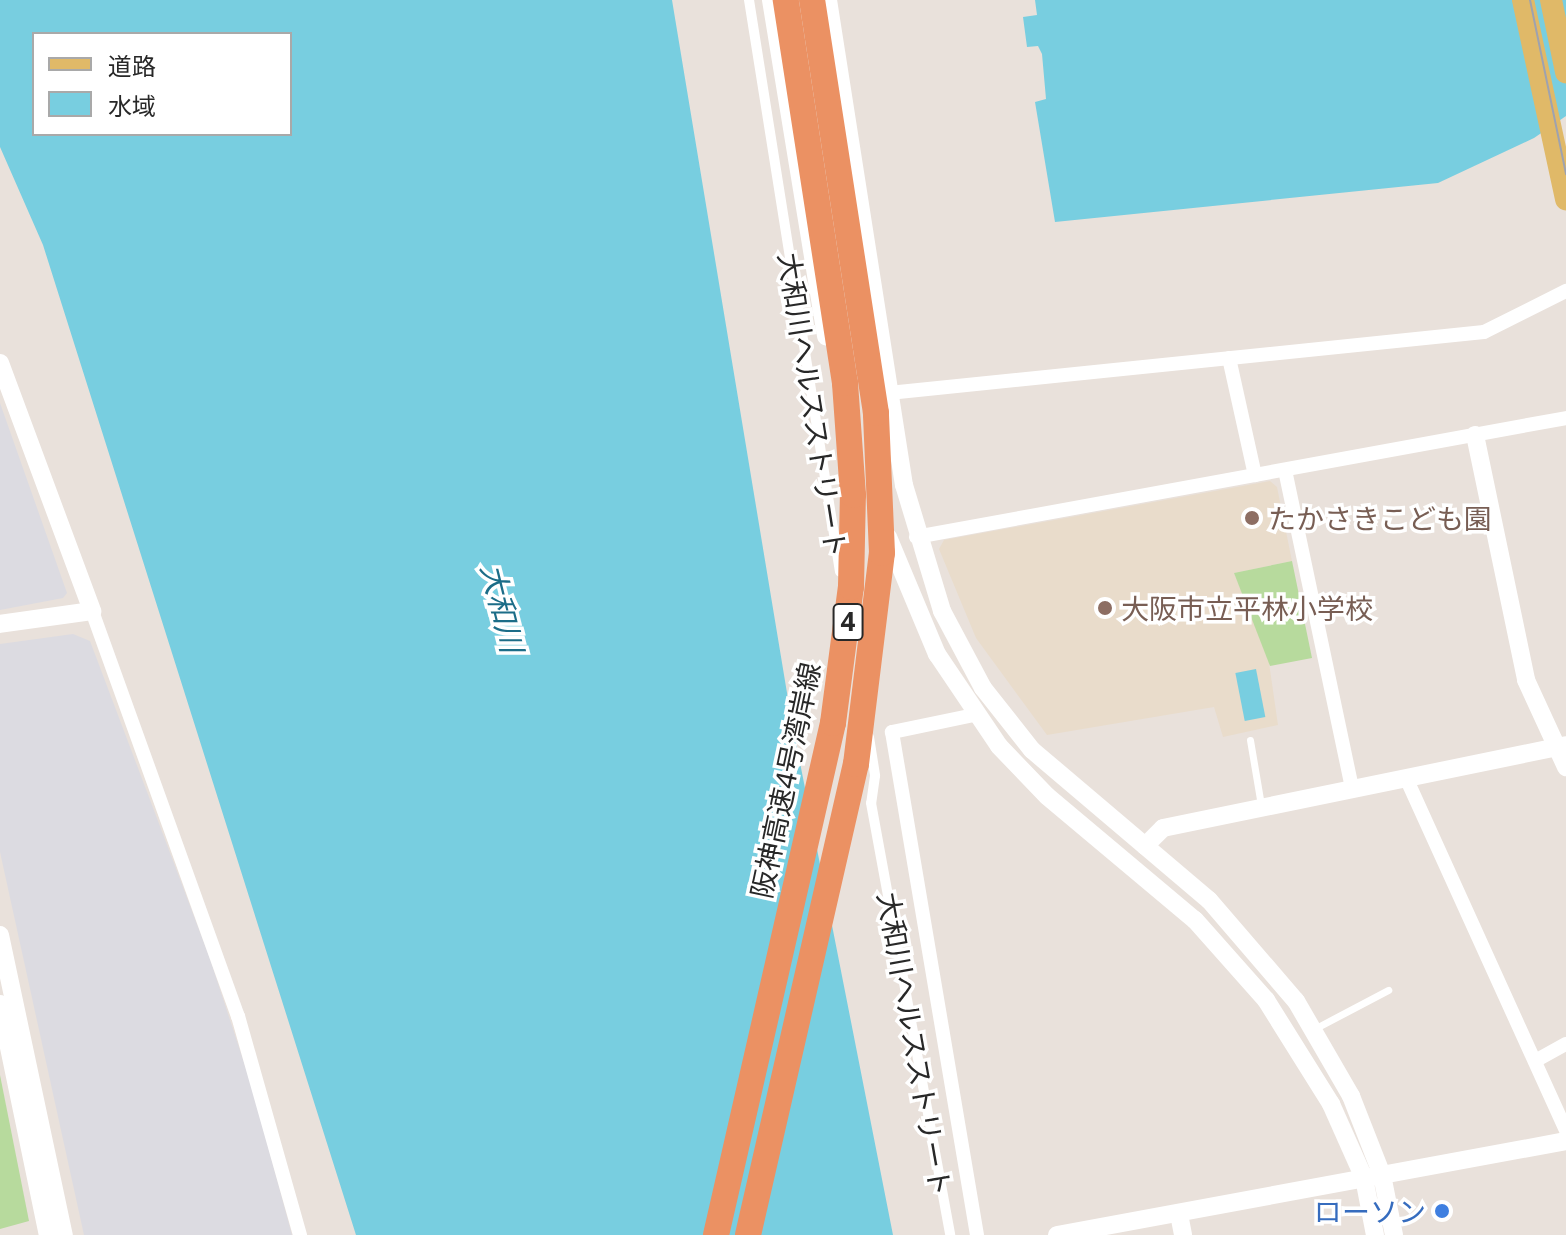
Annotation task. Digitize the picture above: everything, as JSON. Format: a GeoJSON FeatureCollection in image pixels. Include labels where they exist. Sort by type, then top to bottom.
{"type":"FeatureCollection","features":[{"type":"Feature","properties":{"kind":"highway","name":"阪神高速4号湾岸線"},"geometry":{"type":"LineString","coordinates":[[716,1235],[833,723],[851,587],[853,495],[846,399],[786,0]]}},
{"type":"Feature","properties":{"kind":"highway","name":"4"},"geometry":{"type":"LineString","coordinates":[[748,1235],[856,764],[882,553],[876,413],[812,0]]}},
{"type":"Feature","properties":{"kind":"main road"},"geometry":{"type":"LineString","coordinates":[[1523,0],[1566,199]]}},
{"type":"Feature","properties":{"kind":"main road"},"geometry":{"type":"LineString","coordinates":[[1551,0],[1566,72]]}},
{"type":"Feature","properties":{"kind":"street","name":"大和川ヘルスストリート"},"geometry":{"type":"LineString","coordinates":[[749,0],[875,776],[871,803],[950,1235]]}},
{"type":"Feature","properties":{"kind":"street"},"geometry":{"type":"LineString","coordinates":[[771,0],[809,253],[843,398],[920,621],[974,715],[1047,796],[1168,894],[1243,970],[1313,1071],[1373,1177],[1375,1235]]}},
{"type":"Feature","properties":{"kind":"street"},"geometry":{"type":"LineString","coordinates":[[828,0],[889,393],[916,537],[961,651],[1006,720],[1059,777],[1145,846],[1246,939],[1314,1029],[1351,1096],[1373,1177],[1394,1235]]}},
{"type":"Feature","properties":{"kind":"street"},"geometry":{"type":"LineString","coordinates":[[843,398],[1484,332],[1566,291]]}},
{"type":"Feature","properties":{"kind":"street"},"geometry":{"type":"LineString","coordinates":[[1229,358],[1255,475]]}},
{"type":"Feature","properties":{"kind":"street"},"geometry":{"type":"LineString","coordinates":[[0,363],[233,1001],[300,1235]]}},
{"type":"Feature","properties":{"kind":"street"},"geometry":{"type":"LineString","coordinates":[[916,537],[1566,418]]}},
{"type":"Feature","properties":{"kind":"street"},"geometry":{"type":"LineString","coordinates":[[1475,435],[1526,680],[1562,747],[1566,767]]}},
{"type":"Feature","properties":{"kind":"street"},"geometry":{"type":"LineString","coordinates":[[1285,470],[1352,789]]}},
{"type":"Feature","properties":{"kind":"street"},"geometry":{"type":"LineString","coordinates":[[0,624],[92,611]]}},
{"type":"Feature","properties":{"kind":"street"},"geometry":{"type":"LineString","coordinates":[[974,715],[892,732],[977,1235]]}},
{"type":"Feature","properties":{"kind":"street"},"geometry":{"type":"LineString","coordinates":[[1145,846],[1163,828],[1562,747]]}},
{"type":"Feature","properties":{"kind":"street"},"geometry":{"type":"LineString","coordinates":[[1407,780],[1566,1130]]}},
{"type":"Feature","properties":{"kind":"street"},"geometry":{"type":"LineString","coordinates":[[0,935],[64,1235]]}},
{"type":"Feature","properties":{"kind":"street"},"geometry":{"type":"LineString","coordinates":[[0,1004],[48,1235]]}},
{"type":"Feature","properties":{"kind":"street"},"geometry":{"type":"LineString","coordinates":[[1535,1061],[1566,1044]]}},
{"type":"Feature","properties":{"kind":"street"},"geometry":{"type":"LineString","coordinates":[[1057,1235],[1566,1141]]}},
{"type":"Feature","properties":{"kind":"street"},"geometry":{"type":"LineString","coordinates":[[1179,1214],[1183,1235]]}},
{"type":"Feature","properties":{"kind":"lane"},"geometry":{"type":"LineString","coordinates":[[1250,740],[1262,808]]}},
{"type":"Feature","properties":{"kind":"lane"},"geometry":{"type":"LineString","coordinates":[[1314,1029],[1388,990]]}},
{"type":"Feature","properties":{"kind":"shaded area"},"geometry":{"type":"Polygon","coordinates":[[[0,403],[67,593],[63,598],[0,610],[0,403]]]}},
{"type":"Feature","properties":{"kind":"shaded area","name":"大阪市立平林小学校"},"geometry":{"type":"Polygon","coordinates":[[[1270,481],[1277,487],[1292,561],[1234,573],[1268,656],[1278,725],[1223,737],[1214,707],[1047,735],[976,638],[939,549],[944,540],[1270,481]]]}},
{"type":"Feature","properties":{"kind":"shaded area"},"geometry":{"type":"Polygon","coordinates":[[[73,634],[90,641],[209,956],[252,1087],[292,1235],[84,1235],[0,852],[0,644],[73,634]]]}},
{"type":"Feature","properties":{"kind":"green space"},"geometry":{"type":"Polygon","coordinates":[[[1292,561],[1312,658],[1270,666],[1234,573],[1292,561]]]}},
{"type":"Feature","properties":{"kind":"green space"},"geometry":{"type":"Polygon","coordinates":[[[0,1075],[29,1221],[0,1229],[0,1075]]]}},
{"type":"Feature","properties":{"kind":"water","name":"大和川"},"geometry":{"type":"Polygon","coordinates":[[[0,0],[672,0],[791,717],[893,1235],[356,1235],[43,245],[0,147],[0,0]]]}},
{"type":"Feature","properties":{"kind":"water"},"geometry":{"type":"Polygon","coordinates":[[[1035,0],[1566,0],[1566,116],[1534,138],[1438,183],[1055,222],[1035,102],[1046,99],[1042,54],[1038,46],[1027,47],[1023,17],[1037,15],[1035,0]]]}},
{"type":"Feature","properties":{"kind":"water"},"geometry":{"type":"Polygon","coordinates":[[[1256,669],[1265,717],[1245,721],[1235,673],[1256,669]]]}},
{"type":"Feature","properties":{"kind":"tram line"},"geometry":{"type":"LineString","coordinates":[[1530,0],[1566,174]]}},
{"type":"Feature","properties":{"kind":"place","name":"たかさきこども園"},"geometry":{"type":"Point","coordinates":[1252,518]}},
{"type":"Feature","properties":{"kind":"place","name":"大阪市立平林小学校"},"geometry":{"type":"Point","coordinates":[1105,608]}},
{"type":"Feature","properties":{"kind":"place","name":"ローソン"},"geometry":{"type":"Point","coordinates":[1442,1211]}}]}
